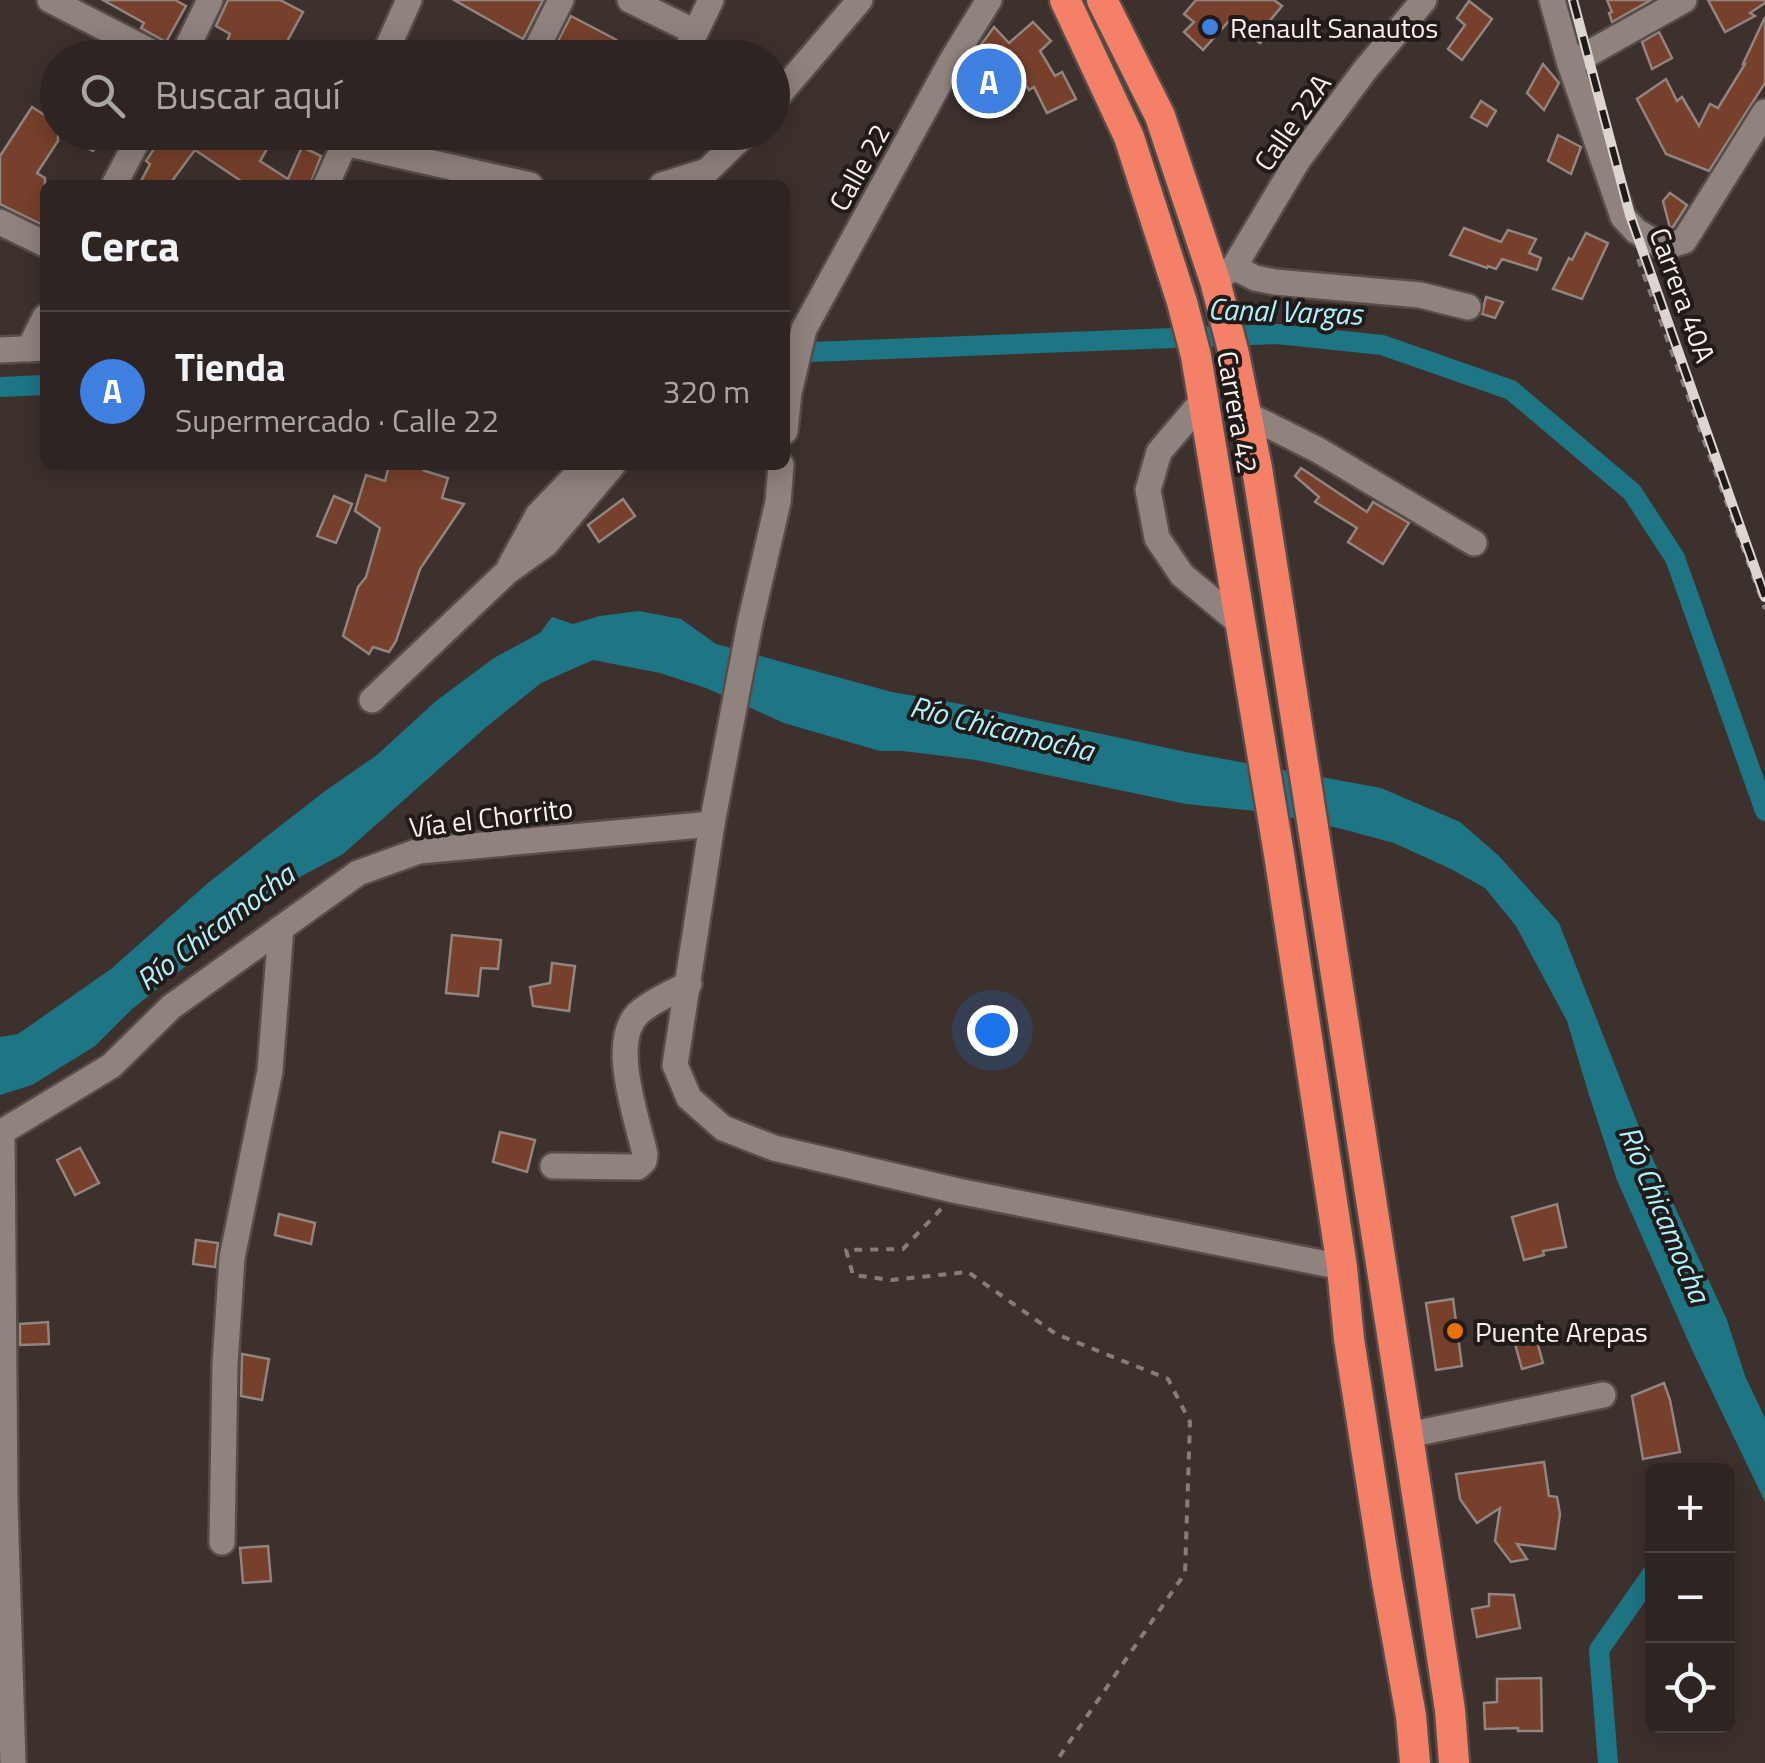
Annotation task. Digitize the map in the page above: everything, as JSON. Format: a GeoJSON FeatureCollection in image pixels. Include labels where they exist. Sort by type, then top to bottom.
{"type":"FeatureCollection","features":[{"type":"Feature","properties":{"kind":"highway","name":"Carrera 42"},"geometry":{"type":"LineString","coordinates":[[1065,0],[1129,137],[1196,356],[1279,854],[1415,1763]]}},
{"type":"Feature","properties":{"kind":"highway","name":"Carrera 42"},"geometry":{"type":"LineString","coordinates":[[1102,0],[1160,116],[1224,283],[1300,734],[1450,1710],[1454,1763]]}},
{"type":"Feature","properties":{"kind":"street"},"geometry":{"type":"LineString","coordinates":[[50,0],[128,40]]}},
{"type":"Feature","properties":{"kind":"street"},"geometry":{"type":"LineString","coordinates":[[191,40],[210,0]]}},
{"type":"Feature","properties":{"kind":"street"},"geometry":{"type":"LineString","coordinates":[[391,40],[409,0]]}},
{"type":"Feature","properties":{"kind":"street"},"geometry":{"type":"LineString","coordinates":[[541,40],[561,0]]}},
{"type":"Feature","properties":{"kind":"street"},"geometry":{"type":"LineString","coordinates":[[630,0],[695,32]]}},
{"type":"Feature","properties":{"kind":"street"},"geometry":{"type":"LineString","coordinates":[[691,40],[711,0]]}},
{"type":"Feature","properties":{"kind":"street"},"geometry":{"type":"LineString","coordinates":[[790,82],[860,0]]}},
{"type":"Feature","properties":{"kind":"street","name":"Calle 22"},"geometry":{"type":"LineString","coordinates":[[790,381],[804,330],[952,60],[990,0]]}},
{"type":"Feature","properties":{"kind":"street","name":"Calle 22A"},"geometry":{"type":"LineString","coordinates":[[1224,283],[1298,160],[1365,70],[1424,0]]}},
{"type":"Feature","properties":{"kind":"street","name":"Carrera 40A"},"geometry":{"type":"LineString","coordinates":[[1552,0],[1623,217],[1636,231],[1664,246],[1684,242],[1765,112]]}},
{"type":"Feature","properties":{"kind":"street"},"geometry":{"type":"LineString","coordinates":[[1570,64],[1684,0]]}},
{"type":"Feature","properties":{"kind":"street"},"geometry":{"type":"LineString","coordinates":[[117,180],[132,150]]}},
{"type":"Feature","properties":{"kind":"street"},"geometry":{"type":"LineString","coordinates":[[327,180],[335,150]]}},
{"type":"Feature","properties":{"kind":"street"},"geometry":{"type":"LineString","coordinates":[[394,150],[511,180]]}},
{"type":"Feature","properties":{"kind":"street"},"geometry":{"type":"LineString","coordinates":[[679,180],[707,172],[729,150]]}},
{"type":"Feature","properties":{"kind":"street"},"geometry":{"type":"LineString","coordinates":[[0,222],[40,242]]}},
{"type":"Feature","properties":{"kind":"street"},"geometry":{"type":"LineString","coordinates":[[1224,283],[1255,278],[1420,295],[1468,308]]}},
{"type":"Feature","properties":{"kind":"street"},"geometry":{"type":"LineString","coordinates":[[0,350],[37,349]]}},
{"type":"Feature","properties":{"kind":"street"},"geometry":{"type":"LineString","coordinates":[[1204,399],[1159,452],[1148,490],[1156,538],[1182,575],[1240,623]]}},
{"type":"Feature","properties":{"kind":"street"},"geometry":{"type":"LineString","coordinates":[[1246,414],[1318,450],[1474,543]]}},
{"type":"Feature","properties":{"kind":"street"},"geometry":{"type":"LineString","coordinates":[[508,571],[538,514],[581,470]]}},
{"type":"Feature","properties":{"kind":"street"},"geometry":{"type":"LineString","coordinates":[[372,700],[508,571],[546,544],[609,470]]}},
{"type":"Feature","properties":{"kind":"street"},"geometry":{"type":"LineString","coordinates":[[781,470],[712,824],[676,1064],[689,1098],[724,1128],[774,1148],[958,1191],[1342,1267]]}},
{"type":"Feature","properties":{"kind":"street","name":"Vía el Chorrito"},"geometry":{"type":"LineString","coordinates":[[1,1133],[112,1066],[171,1007],[358,873],[419,851],[712,824]]}},
{"type":"Feature","properties":{"kind":"street"},"geometry":{"type":"LineString","coordinates":[[222,1542],[225,1364],[232,1258],[270,1071],[281,928]]}},
{"type":"Feature","properties":{"kind":"street"},"geometry":{"type":"LineString","coordinates":[[553,1166],[638,1167],[644,1162],[626,1070],[625,1032],[638,1012],[689,984]]}},
{"type":"Feature","properties":{"kind":"street"},"geometry":{"type":"LineString","coordinates":[[1,1133],[5,1503],[13,1763]]}},
{"type":"Feature","properties":{"kind":"street"},"geometry":{"type":"LineString","coordinates":[[1408,1436],[1603,1395]]}},
{"type":"Feature","properties":{"kind":"path","name":"Carrera 40A"},"geometry":{"type":"LineString","coordinates":[[1637,254],[1765,609]]}},
{"type":"Feature","properties":{"kind":"path"},"geometry":{"type":"LineString","coordinates":[[958,1191],[903,1249],[846,1250],[853,1275],[890,1280],[968,1272],[1056,1334],[1168,1379],[1190,1422],[1185,1573],[1055,1763]]}},
{"type":"Feature","properties":{"kind":"water","name":"Río Chicamocha"},"geometry":{"type":"Polygon","coordinates":[[[639,611],[681,619],[716,644],[892,692],[1381,788],[1460,822],[1499,856],[1559,923],[1645,1142],[1727,1320],[1745,1376],[1765,1418],[1765,1502],[1617,1180],[1567,1021],[1516,926],[1485,888],[1451,869],[1394,843],[1342,829],[1266,812],[1186,804],[976,760],[880,751],[784,723],[706,688],[660,673],[593,660],[541,683],[343,854],[294,880],[132,1009],[95,1046],[32,1085],[0,1095],[0,1037],[18,1034],[111,969],[208,883],[377,755],[436,701],[494,658],[540,633],[552,617],[573,624],[639,611]]]}},
{"type":"Feature","properties":{"kind":"building"},"geometry":{"type":"Polygon","coordinates":[[[103,0],[175,0],[186,6],[167,40],[141,28],[144,23],[103,0]]]}},
{"type":"Feature","properties":{"kind":"building"},"geometry":{"type":"Polygon","coordinates":[[[228,0],[280,0],[303,12],[288,40],[228,40],[230,34],[216,26],[228,0]]]}},
{"type":"Feature","properties":{"kind":"building"},"geometry":{"type":"Polygon","coordinates":[[[454,0],[543,0],[523,39],[454,0]]]}},
{"type":"Feature","properties":{"kind":"building"},"geometry":{"type":"Polygon","coordinates":[[[1196,0],[1274,0],[1282,6],[1268,23],[1274,28],[1260,43],[1229,21],[1203,50],[1184,32],[1194,22],[1184,14],[1196,0]]]}},
{"type":"Feature","properties":{"kind":"building"},"geometry":{"type":"Polygon","coordinates":[[[1607,0],[1651,0],[1612,22],[1607,0]]]}},
{"type":"Feature","properties":{"kind":"building"},"geometry":{"type":"Polygon","coordinates":[[[1708,0],[1765,3],[1750,13],[1755,16],[1725,32],[1708,0]]]}},
{"type":"Feature","properties":{"kind":"building"},"geometry":{"type":"Polygon","coordinates":[[[1469,1],[1492,19],[1462,60],[1448,49],[1465,25],[1457,18],[1469,1]]]}},
{"type":"Feature","properties":{"kind":"building"},"geometry":{"type":"Polygon","coordinates":[[[571,16],[616,40],[558,40],[571,16]]]}},
{"type":"Feature","properties":{"kind":"building"},"geometry":{"type":"Polygon","coordinates":[[[1765,17],[1765,83],[1709,171],[1666,154],[1637,99],[1666,79],[1677,101],[1682,97],[1699,126],[1710,104],[1718,108],[1745,64],[1765,17]]]}},
{"type":"Feature","properties":{"kind":"building"},"geometry":{"type":"Polygon","coordinates":[[[1033,22],[1051,41],[1040,51],[1055,76],[1062,72],[1076,99],[1047,113],[1034,87],[1029,90],[1017,72],[1008,80],[978,49],[994,27],[1009,43],[1033,22]]]}},
{"type":"Feature","properties":{"kind":"building"},"geometry":{"type":"Polygon","coordinates":[[[1659,32],[1672,58],[1652,69],[1642,42],[1659,32]]]}},
{"type":"Feature","properties":{"kind":"building"},"geometry":{"type":"Polygon","coordinates":[[[1543,64],[1559,83],[1544,110],[1527,93],[1543,64]]]}},
{"type":"Feature","properties":{"kind":"building"},"geometry":{"type":"Polygon","coordinates":[[[1481,101],[1496,111],[1487,126],[1471,117],[1481,101]]]}},
{"type":"Feature","properties":{"kind":"building"},"geometry":{"type":"Polygon","coordinates":[[[32,107],[40,112],[40,150],[52,150],[37,173],[45,178],[40,180],[40,224],[0,204],[0,156],[32,107]]]}},
{"type":"Feature","properties":{"kind":"building"},"geometry":{"type":"Polygon","coordinates":[[[1558,135],[1581,147],[1571,174],[1548,161],[1558,135]]]}},
{"type":"Feature","properties":{"kind":"building"},"geometry":{"type":"Polygon","coordinates":[[[153,150],[195,150],[173,180],[142,180],[150,164],[146,161],[153,150]]]}},
{"type":"Feature","properties":{"kind":"building"},"geometry":{"type":"Polygon","coordinates":[[[195,150],[266,150],[260,161],[288,179],[301,150],[321,156],[312,180],[240,180],[195,150]]]}},
{"type":"Feature","properties":{"kind":"building"},"geometry":{"type":"Polygon","coordinates":[[[1670,193],[1687,205],[1670,228],[1663,201],[1670,193]]]}},
{"type":"Feature","properties":{"kind":"building"},"geometry":{"type":"Polygon","coordinates":[[[1464,228],[1501,242],[1508,230],[1536,239],[1529,253],[1541,258],[1537,270],[1502,259],[1496,269],[1487,268],[1450,255],[1464,228]]]}},
{"type":"Feature","properties":{"kind":"building"},"geometry":{"type":"Polygon","coordinates":[[[1586,233],[1608,243],[1582,299],[1553,289],[1586,233]]]}},
{"type":"Feature","properties":{"kind":"building"},"geometry":{"type":"Polygon","coordinates":[[[1486,297],[1503,302],[1495,318],[1482,314],[1486,297]]]}},
{"type":"Feature","properties":{"kind":"building"},"geometry":{"type":"Polygon","coordinates":[[[1301,468],[1367,512],[1373,502],[1409,523],[1383,564],[1348,542],[1357,528],[1315,502],[1319,497],[1295,476],[1301,468]]]}},
{"type":"Feature","properties":{"kind":"building"},"geometry":{"type":"Polygon","coordinates":[[[388,470],[424,470],[448,478],[442,498],[464,504],[420,569],[396,641],[389,652],[373,647],[369,654],[343,636],[380,528],[355,511],[366,475],[385,481],[388,470]]]}},
{"type":"Feature","properties":{"kind":"building"},"geometry":{"type":"Polygon","coordinates":[[[334,496],[352,504],[336,543],[317,536],[334,496]]]}},
{"type":"Feature","properties":{"kind":"building"},"geometry":{"type":"Polygon","coordinates":[[[623,499],[635,516],[599,542],[588,525],[623,499]]]}},
{"type":"Feature","properties":{"kind":"building"},"geometry":{"type":"Polygon","coordinates":[[[452,935],[501,940],[498,969],[481,968],[478,996],[446,993],[452,935]]]}},
{"type":"Feature","properties":{"kind":"building"},"geometry":{"type":"Polygon","coordinates":[[[552,963],[575,966],[569,1011],[533,1006],[530,987],[550,983],[552,963]]]}},
{"type":"Feature","properties":{"kind":"building"},"geometry":{"type":"Polygon","coordinates":[[[500,1132],[535,1140],[527,1172],[493,1162],[500,1132]]]}},
{"type":"Feature","properties":{"kind":"building"},"geometry":{"type":"Polygon","coordinates":[[[80,1148],[99,1183],[75,1195],[57,1160],[80,1148]]]}},
{"type":"Feature","properties":{"kind":"building"},"geometry":{"type":"Polygon","coordinates":[[[1557,1204],[1566,1247],[1524,1260],[1512,1217],[1557,1204]]]}},
{"type":"Feature","properties":{"kind":"building"},"geometry":{"type":"Polygon","coordinates":[[[279,1214],[315,1223],[311,1244],[275,1235],[279,1214]]]}},
{"type":"Feature","properties":{"kind":"building"},"geometry":{"type":"Polygon","coordinates":[[[196,1240],[218,1243],[215,1267],[193,1264],[196,1240]]]}},
{"type":"Feature","properties":{"kind":"building"},"geometry":{"type":"Polygon","coordinates":[[[1453,1299],[1462,1366],[1436,1370],[1426,1303],[1453,1299]]]}},
{"type":"Feature","properties":{"kind":"building"},"geometry":{"type":"Polygon","coordinates":[[[48,1322],[49,1344],[20,1345],[20,1324],[48,1322]]]}},
{"type":"Feature","properties":{"kind":"building"},"geometry":{"type":"Polygon","coordinates":[[[1536,1338],[1543,1363],[1522,1369],[1515,1344],[1536,1338]]]}},
{"type":"Feature","properties":{"kind":"building"},"geometry":{"type":"Polygon","coordinates":[[[242,1354],[269,1359],[262,1400],[241,1396],[242,1354]]]}},
{"type":"Feature","properties":{"kind":"building"},"geometry":{"type":"Polygon","coordinates":[[[1664,1383],[1680,1452],[1643,1459],[1632,1396],[1664,1383]]]}},
{"type":"Feature","properties":{"kind":"building"},"geometry":{"type":"Polygon","coordinates":[[[1544,1462],[1549,1496],[1557,1497],[1560,1514],[1555,1549],[1517,1544],[1527,1559],[1511,1562],[1495,1541],[1500,1508],[1477,1523],[1460,1499],[1456,1474],[1544,1462]]]}},
{"type":"Feature","properties":{"kind":"building"},"geometry":{"type":"Polygon","coordinates":[[[268,1546],[271,1581],[243,1583],[240,1548],[268,1546]]]}},
{"type":"Feature","properties":{"kind":"building"},"geometry":{"type":"Polygon","coordinates":[[[1489,1594],[1514,1595],[1520,1628],[1477,1637],[1472,1609],[1489,1606],[1489,1594]]]}},
{"type":"Feature","properties":{"kind":"building"},"geometry":{"type":"Polygon","coordinates":[[[1541,1678],[1542,1731],[1485,1729],[1484,1703],[1497,1702],[1497,1679],[1541,1678]]]}},
{"type":"Feature","properties":{"kind":"waterway","name":"Canal Vargas"},"geometry":{"type":"LineString","coordinates":[[790,353],[1277,334],[1382,345],[1511,390],[1632,492],[1675,558],[1765,811]]}},
{"type":"Feature","properties":{"kind":"waterway","name":"Canal Vargas"},"geometry":{"type":"LineString","coordinates":[[0,387],[40,385]]}},
{"type":"Feature","properties":{"kind":"waterway","name":"Canal Vargas"},"geometry":{"type":"LineString","coordinates":[[1608,1763],[1599,1650],[1645,1584]]}},
{"type":"Feature","properties":{"kind":"railway"},"geometry":{"type":"LineString","coordinates":[[1573,0],[1630,215],[1765,597]]}},
{"type":"Feature","properties":{"kind":"place","name":"Renault Sanautos"},"geometry":{"type":"Point","coordinates":[1210,27]}},
{"type":"Feature","properties":{"kind":"place","name":"Tienda"},"geometry":{"type":"Point","coordinates":[989,81]}},
{"type":"Feature","properties":{"kind":"place","name":"Puente Arepas"},"geometry":{"type":"Point","coordinates":[1455,1331]}}]}
